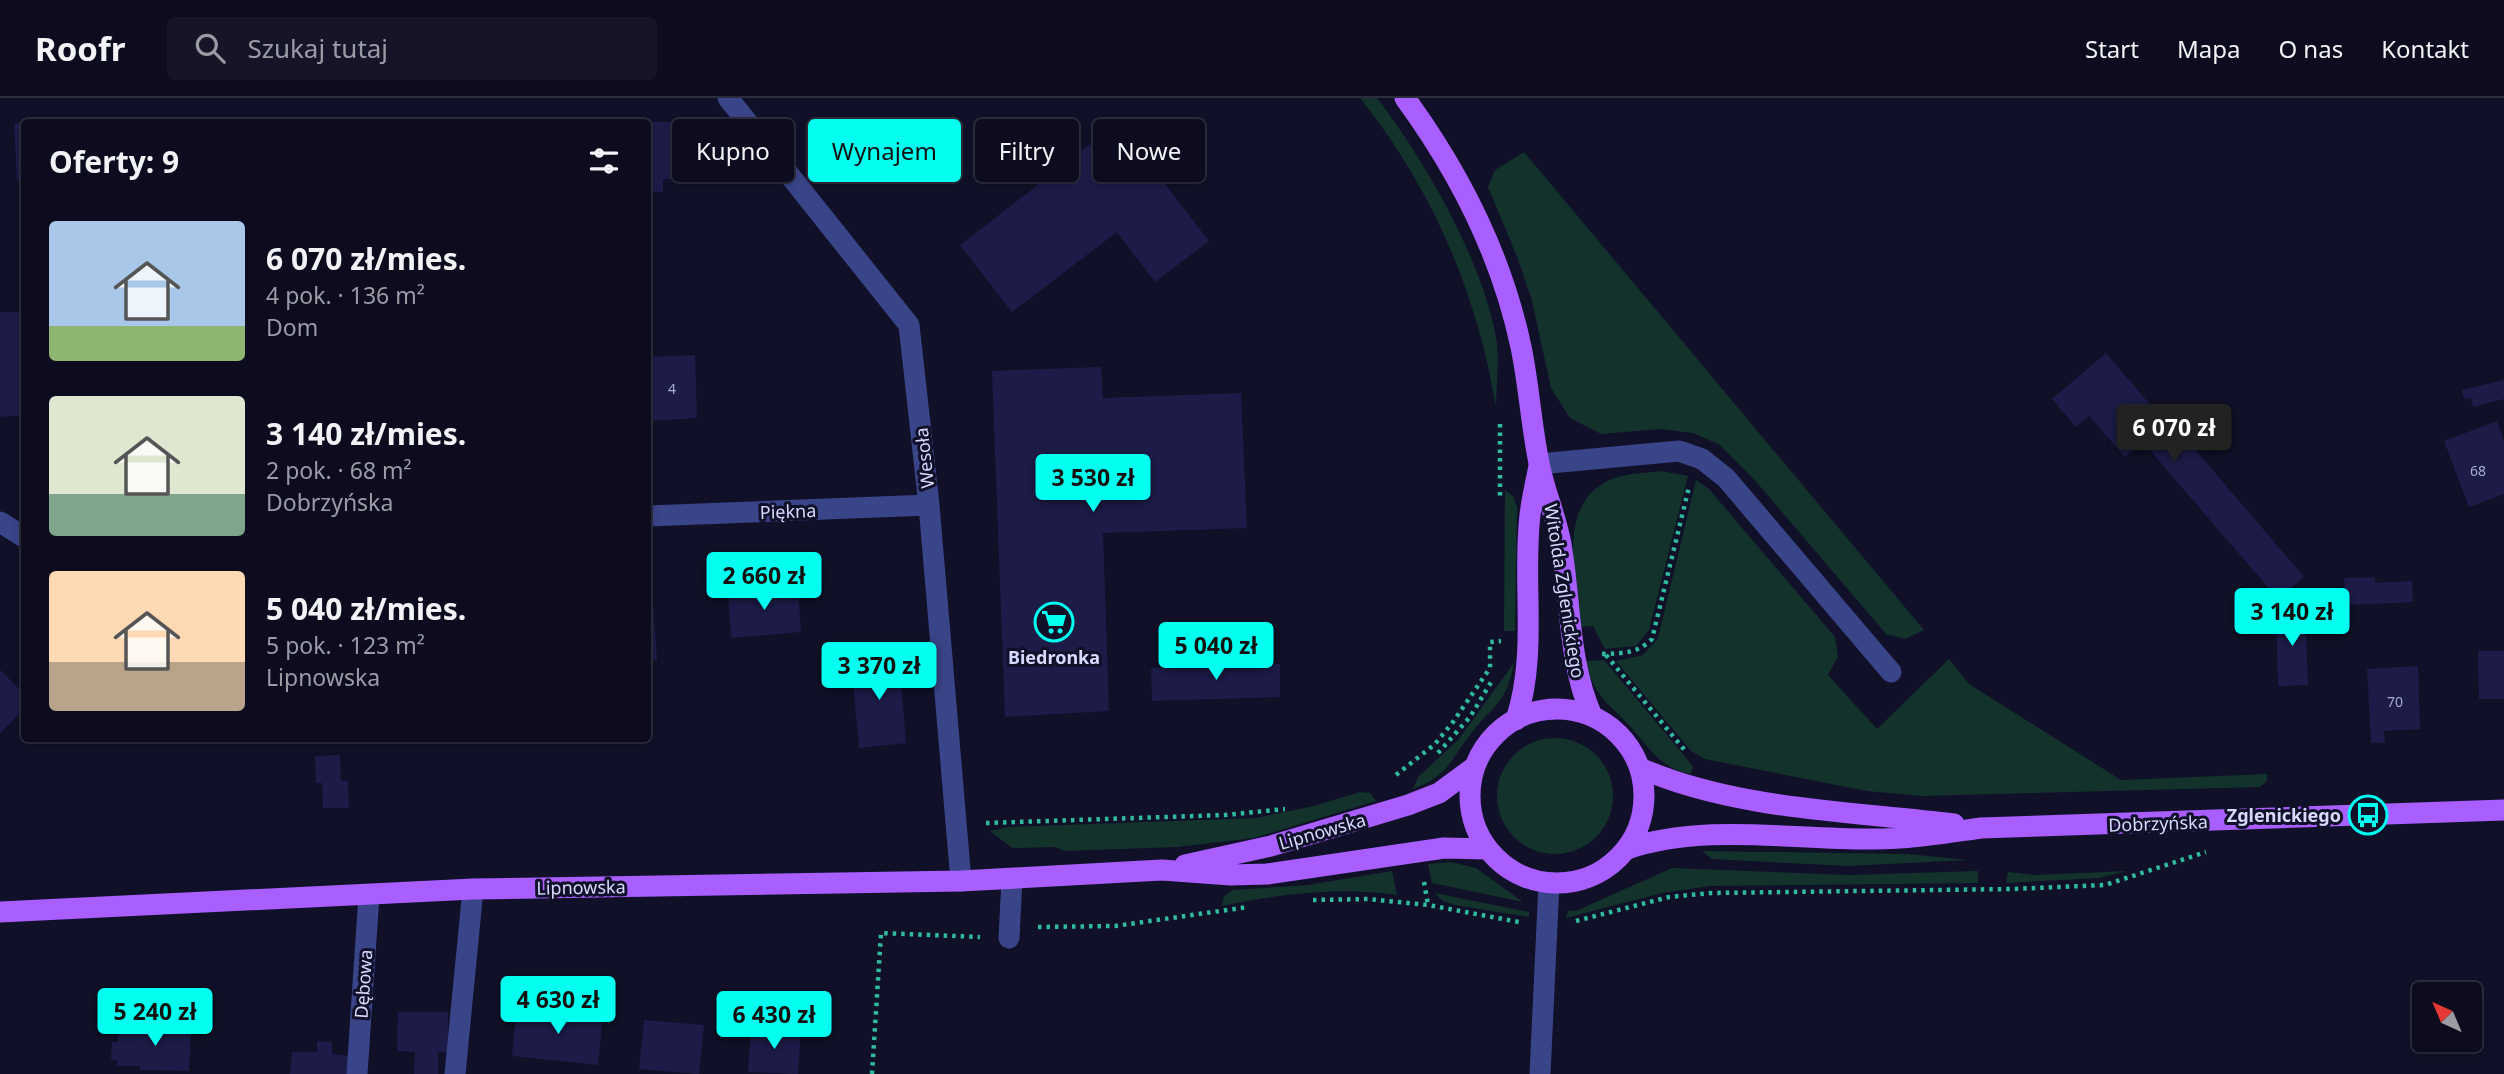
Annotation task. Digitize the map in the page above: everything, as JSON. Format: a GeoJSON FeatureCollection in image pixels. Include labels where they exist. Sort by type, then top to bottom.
{"type":"FeatureCollection","features":[{"type":"Feature","properties":{"kind":"main road","name":"Witolda Zglenickiego"},"geometry":{"type":"LineString","coordinates":[[1405,98],[1445,157],[1494,260],[1512,309],[1521,345],[1539,464],[1556,512],[1577,677],[1592,716]]}},
{"type":"Feature","properties":{"kind":"main road","name":"Witolda Zglenickiego"},"geometry":{"type":"LineString","coordinates":[[1516,720],[1528,668],[1530,516],[1539,464]]}},
{"type":"Feature","properties":{"kind":"main road"},"geometry":{"type":"LineString","coordinates":[[1550,708],[1592,716],[1620,737],[1640,768],[1643,804],[1639,824],[1627,849],[1597,872],[1572,882],[1549,883],[1513,870],[1488,849],[1471,812],[1473,768],[1490,740],[1516,720],[1550,708]]}},
{"type":"Feature","properties":{"kind":"main road","name":"Lipnowska"},"geometry":{"type":"LineString","coordinates":[[1163,870],[1270,846],[1408,806],[1439,793],[1473,768]]}},
{"type":"Feature","properties":{"kind":"main road","name":"Dobrzyńska"},"geometry":{"type":"LineString","coordinates":[[1640,768],[1675,782],[1768,801],[1981,828]]}},
{"type":"Feature","properties":{"kind":"main road","name":"Dobrzyńska"},"geometry":{"type":"LineString","coordinates":[[1627,849],[1645,843],[1693,837],[1875,839],[1925,836],[1981,828],[2504,810]]}},
{"type":"Feature","properties":{"kind":"main road","name":"Lipnowska"},"geometry":{"type":"LineString","coordinates":[[0,912],[473,889],[961,881],[1163,870],[1231,875],[1268,874],[1444,848],[1488,849]]}},
{"type":"Feature","properties":{"kind":"street","name":"Wesoła"},"geometry":{"type":"LineString","coordinates":[[728,98],[909,324],[929,505],[961,881]]}},
{"type":"Feature","properties":{"kind":"street"},"geometry":{"type":"LineString","coordinates":[[1539,464],[1671,451],[1708,462],[1726,478],[1891,672]]}},
{"type":"Feature","properties":{"kind":"street","name":"Piękna"},"geometry":{"type":"LineString","coordinates":[[651,516],[929,505]]}},
{"type":"Feature","properties":{"kind":"street"},"geometry":{"type":"LineString","coordinates":[[0,522],[21,535]]}},
{"type":"Feature","properties":{"kind":"street"},"geometry":{"type":"LineString","coordinates":[[1009,933],[1012,879]]}},
{"type":"Feature","properties":{"kind":"street"},"geometry":{"type":"LineString","coordinates":[[1539,1074],[1549,883]]}},
{"type":"Feature","properties":{"kind":"street"},"geometry":{"type":"LineString","coordinates":[[455,1074],[473,889]]}},
{"type":"Feature","properties":{"kind":"street","name":"Dębowa"},"geometry":{"type":"LineString","coordinates":[[357,1074],[369,895]]}},
{"type":"Feature","properties":{"kind":"path"},"geometry":{"type":"LineString","coordinates":[[1500,416],[1500,505]]}},
{"type":"Feature","properties":{"kind":"path"},"geometry":{"type":"LineString","coordinates":[[1500,629],[1500,649]]}},
{"type":"Feature","properties":{"kind":"path"},"geometry":{"type":"LineString","coordinates":[[956,824],[1225,816],[1287,808]]}},
{"type":"Feature","properties":{"kind":"path"},"geometry":{"type":"LineString","coordinates":[[1300,901],[1368,899],[1547,924],[1565,924],[1669,897],[1711,893],[2105,885],[2150,871]]}},
{"type":"Feature","properties":{"kind":"path"},"geometry":{"type":"LineString","coordinates":[[872,1074],[881,933],[1009,933],[1115,926],[1259,905]]}},
{"type":"Feature","properties":{"kind":"green space"},"geometry":{"type":"Polygon","coordinates":[[[1360,98],[1377,98],[1395,123],[1432,181],[1465,244],[1489,307],[1496,337],[1496,407],[1477,323],[1448,244],[1409,168],[1360,98]]]}},
{"type":"Feature","properties":{"kind":"green space"},"geometry":{"type":"Polygon","coordinates":[[[1524,152],[1924,630],[1905,639],[1886,634],[1753,478],[1720,445],[1693,433],[1660,429],[1601,434],[1570,418],[1551,388],[1532,301],[1488,187],[1495,170],[1524,152]]]}},
{"type":"Feature","properties":{"kind":"green space"},"geometry":{"type":"Polygon","coordinates":[[[1661,471],[1688,476],[1649,630],[1636,646],[1605,649],[1593,626],[1581,627],[1573,563],[1576,520],[1584,502],[1598,487],[1618,477],[1661,471]]]}},
{"type":"Feature","properties":{"kind":"green space"},"geometry":{"type":"Polygon","coordinates":[[[1696,480],[1709,489],[1835,637],[1838,657],[1828,675],[1877,729],[1949,659],[1969,684],[2121,780],[2267,774],[2267,781],[2260,787],[1922,796],[1867,791],[1705,759],[1691,751],[1616,661],[1643,655],[1658,638],[1696,480]]]}},
{"type":"Feature","properties":{"kind":"green space"},"geometry":{"type":"Polygon","coordinates":[[[1505,490],[1513,496],[1517,507],[1515,631],[1504,631],[1505,490]]]}},
{"type":"Feature","properties":{"kind":"green space"},"geometry":{"type":"Polygon","coordinates":[[[1604,660],[1693,766],[1691,774],[1670,767],[1662,761],[1601,697],[1592,682],[1586,661],[1604,660]]]}},
{"type":"Feature","properties":{"kind":"green space"},"geometry":{"type":"Polygon","coordinates":[[[1514,663],[1507,688],[1498,704],[1441,773],[1413,789],[1418,777],[1458,740],[1514,663]]]}},
{"type":"Feature","properties":{"kind":"green space"},"geometry":{"type":"Polygon","coordinates":[[[1555,738],[1577,742],[1596,755],[1609,774],[1613,796],[1609,818],[1596,837],[1577,850],[1555,854],[1533,850],[1514,837],[1501,818],[1497,796],[1501,774],[1514,755],[1533,742],[1555,738]]]}},
{"type":"Feature","properties":{"kind":"green space"},"geometry":{"type":"Polygon","coordinates":[[[1360,792],[1370,793],[1376,801],[1254,838],[1177,847],[1065,851],[1055,847],[1012,848],[990,831],[1008,827],[1256,818],[1314,806],[1360,792]]]}},
{"type":"Feature","properties":{"kind":"green space"},"geometry":{"type":"Polygon","coordinates":[[[1702,851],[1907,854],[1969,860],[1847,866],[1712,859],[1702,851]]]}},
{"type":"Feature","properties":{"kind":"green space"},"geometry":{"type":"Polygon","coordinates":[[[1451,862],[1476,868],[1523,902],[1432,883],[1428,864],[1451,862]]]}},
{"type":"Feature","properties":{"kind":"green space"},"geometry":{"type":"Polygon","coordinates":[[[1672,868],[1849,875],[1978,871],[1978,883],[1710,886],[1662,893],[1566,918],[1568,911],[1578,910],[1672,868]]]}},
{"type":"Feature","properties":{"kind":"green space"},"geometry":{"type":"Polygon","coordinates":[[[1392,871],[1397,895],[1331,891],[1222,906],[1224,896],[1233,890],[1308,885],[1392,871]]]}},
{"type":"Feature","properties":{"kind":"green space"},"geometry":{"type":"Polygon","coordinates":[[[2127,871],[2099,878],[2006,883],[2008,872],[2035,875],[2127,871]]]}},
{"type":"Feature","properties":{"kind":"green space"},"geometry":{"type":"Polygon","coordinates":[[[1435,893],[1529,912],[1529,917],[1454,905],[1443,901],[1435,893]]]}},
{"type":"Feature","properties":{"kind":"building"},"geometry":{"type":"Polygon","coordinates":[[[651,122],[672,122],[672,179],[663,179],[663,192],[651,192],[651,122]]]}},
{"type":"Feature","properties":{"kind":"building"},"geometry":{"type":"Polygon","coordinates":[[[14,123],[21,123],[21,180],[17,181],[14,123]]]}},
{"type":"Feature","properties":{"kind":"building"},"geometry":{"type":"Polygon","coordinates":[[[1093,142],[1093,182],[1164,182],[1209,241],[1155,282],[1117,232],[1012,312],[960,245],[1042,182],[1079,182],[1079,153],[1093,142]]]}},
{"type":"Feature","properties":{"kind":"building"},"geometry":{"type":"Polygon","coordinates":[[[0,312],[21,312],[21,415],[0,417],[0,312]]]}},
{"type":"Feature","properties":{"kind":"building"},"geometry":{"type":"Polygon","coordinates":[[[2106,353],[2166,423],[2169,419],[2304,577],[2278,599],[2143,442],[2125,457],[2089,416],[2076,427],[2052,399],[2106,353]]]}},
{"type":"Feature","properties":{"kind":"building"},"geometry":{"type":"Polygon","coordinates":[[[695,355],[697,418],[651,421],[651,357],[695,355]]]}},
{"type":"Feature","properties":{"kind":"building","name":"Biedronka"},"geometry":{"type":"Polygon","coordinates":[[[1101,367],[1103,398],[1241,393],[1247,528],[1103,533],[1109,711],[1005,717],[992,371],[1101,367]]]}},
{"type":"Feature","properties":{"kind":"building"},"geometry":{"type":"Polygon","coordinates":[[[2504,380],[2504,399],[2473,407],[2471,398],[2464,399],[2462,390],[2504,380]]]}},
{"type":"Feature","properties":{"kind":"building"},"geometry":{"type":"Polygon","coordinates":[[[2497,421],[2504,441],[2504,494],[2469,507],[2444,441],[2497,421]]]}},
{"type":"Feature","properties":{"kind":"building"},"geometry":{"type":"Polygon","coordinates":[[[2375,577],[2375,583],[2412,581],[2413,602],[2346,605],[2344,578],[2375,577]]]}},
{"type":"Feature","properties":{"kind":"building"},"geometry":{"type":"Polygon","coordinates":[[[798,587],[801,632],[731,638],[728,593],[798,587]]]}},
{"type":"Feature","properties":{"kind":"building"},"geometry":{"type":"Polygon","coordinates":[[[651,601],[653,601],[657,660],[651,661],[651,601]]]}},
{"type":"Feature","properties":{"kind":"building"},"geometry":{"type":"Polygon","coordinates":[[[2305,610],[2308,685],[2278,686],[2276,612],[2305,610]]]}},
{"type":"Feature","properties":{"kind":"building"},"geometry":{"type":"Polygon","coordinates":[[[2478,651],[2504,651],[2504,699],[2479,699],[2478,651]]]}},
{"type":"Feature","properties":{"kind":"building"},"geometry":{"type":"Polygon","coordinates":[[[899,657],[906,743],[859,748],[851,661],[899,657]]]}},
{"type":"Feature","properties":{"kind":"building"},"geometry":{"type":"Polygon","coordinates":[[[1280,664],[1280,697],[1152,701],[1151,668],[1280,664]]]}},
{"type":"Feature","properties":{"kind":"building"},"geometry":{"type":"Polygon","coordinates":[[[2418,666],[2420,729],[2384,731],[2385,743],[2371,743],[2367,669],[2418,666]]]}},
{"type":"Feature","properties":{"kind":"building"},"geometry":{"type":"Polygon","coordinates":[[[0,670],[21,691],[21,711],[0,734],[0,670]]]}},
{"type":"Feature","properties":{"kind":"building"},"geometry":{"type":"Polygon","coordinates":[[[340,755],[341,781],[348,781],[349,808],[323,808],[322,783],[316,783],[315,756],[340,755]]]}},
{"type":"Feature","properties":{"kind":"building"},"geometry":{"type":"Polygon","coordinates":[[[517,1007],[603,1015],[598,1065],[512,1056],[517,1007]]]}},
{"type":"Feature","properties":{"kind":"building"},"geometry":{"type":"Polygon","coordinates":[[[398,1012],[448,1012],[448,1052],[438,1052],[438,1074],[414,1074],[415,1052],[397,1051],[398,1012]]]}},
{"type":"Feature","properties":{"kind":"building"},"geometry":{"type":"Polygon","coordinates":[[[644,1020],[704,1025],[699,1074],[639,1069],[644,1020]]]}},
{"type":"Feature","properties":{"kind":"building"},"geometry":{"type":"Polygon","coordinates":[[[141,1025],[191,1026],[189,1071],[140,1070],[140,1066],[117,1066],[117,1060],[111,1060],[112,1042],[118,1042],[118,1032],[140,1033],[141,1025]]]}},
{"type":"Feature","properties":{"kind":"building"},"geometry":{"type":"Polygon","coordinates":[[[751,1027],[801,1030],[798,1074],[748,1072],[751,1027]]]}},
{"type":"Feature","properties":{"kind":"building"},"geometry":{"type":"Polygon","coordinates":[[[317,1041],[332,1042],[332,1054],[352,1056],[351,1074],[290,1074],[292,1052],[317,1052],[317,1041]]]}},
{"type":"Feature","properties":{"kind":"place","name":"Biedronka"},"geometry":{"type":"Point","coordinates":[1054,622]}},
{"type":"Feature","properties":{"kind":"place","name":"Zglenickiego"},"geometry":{"type":"Point","coordinates":[2368,815]}}]}
